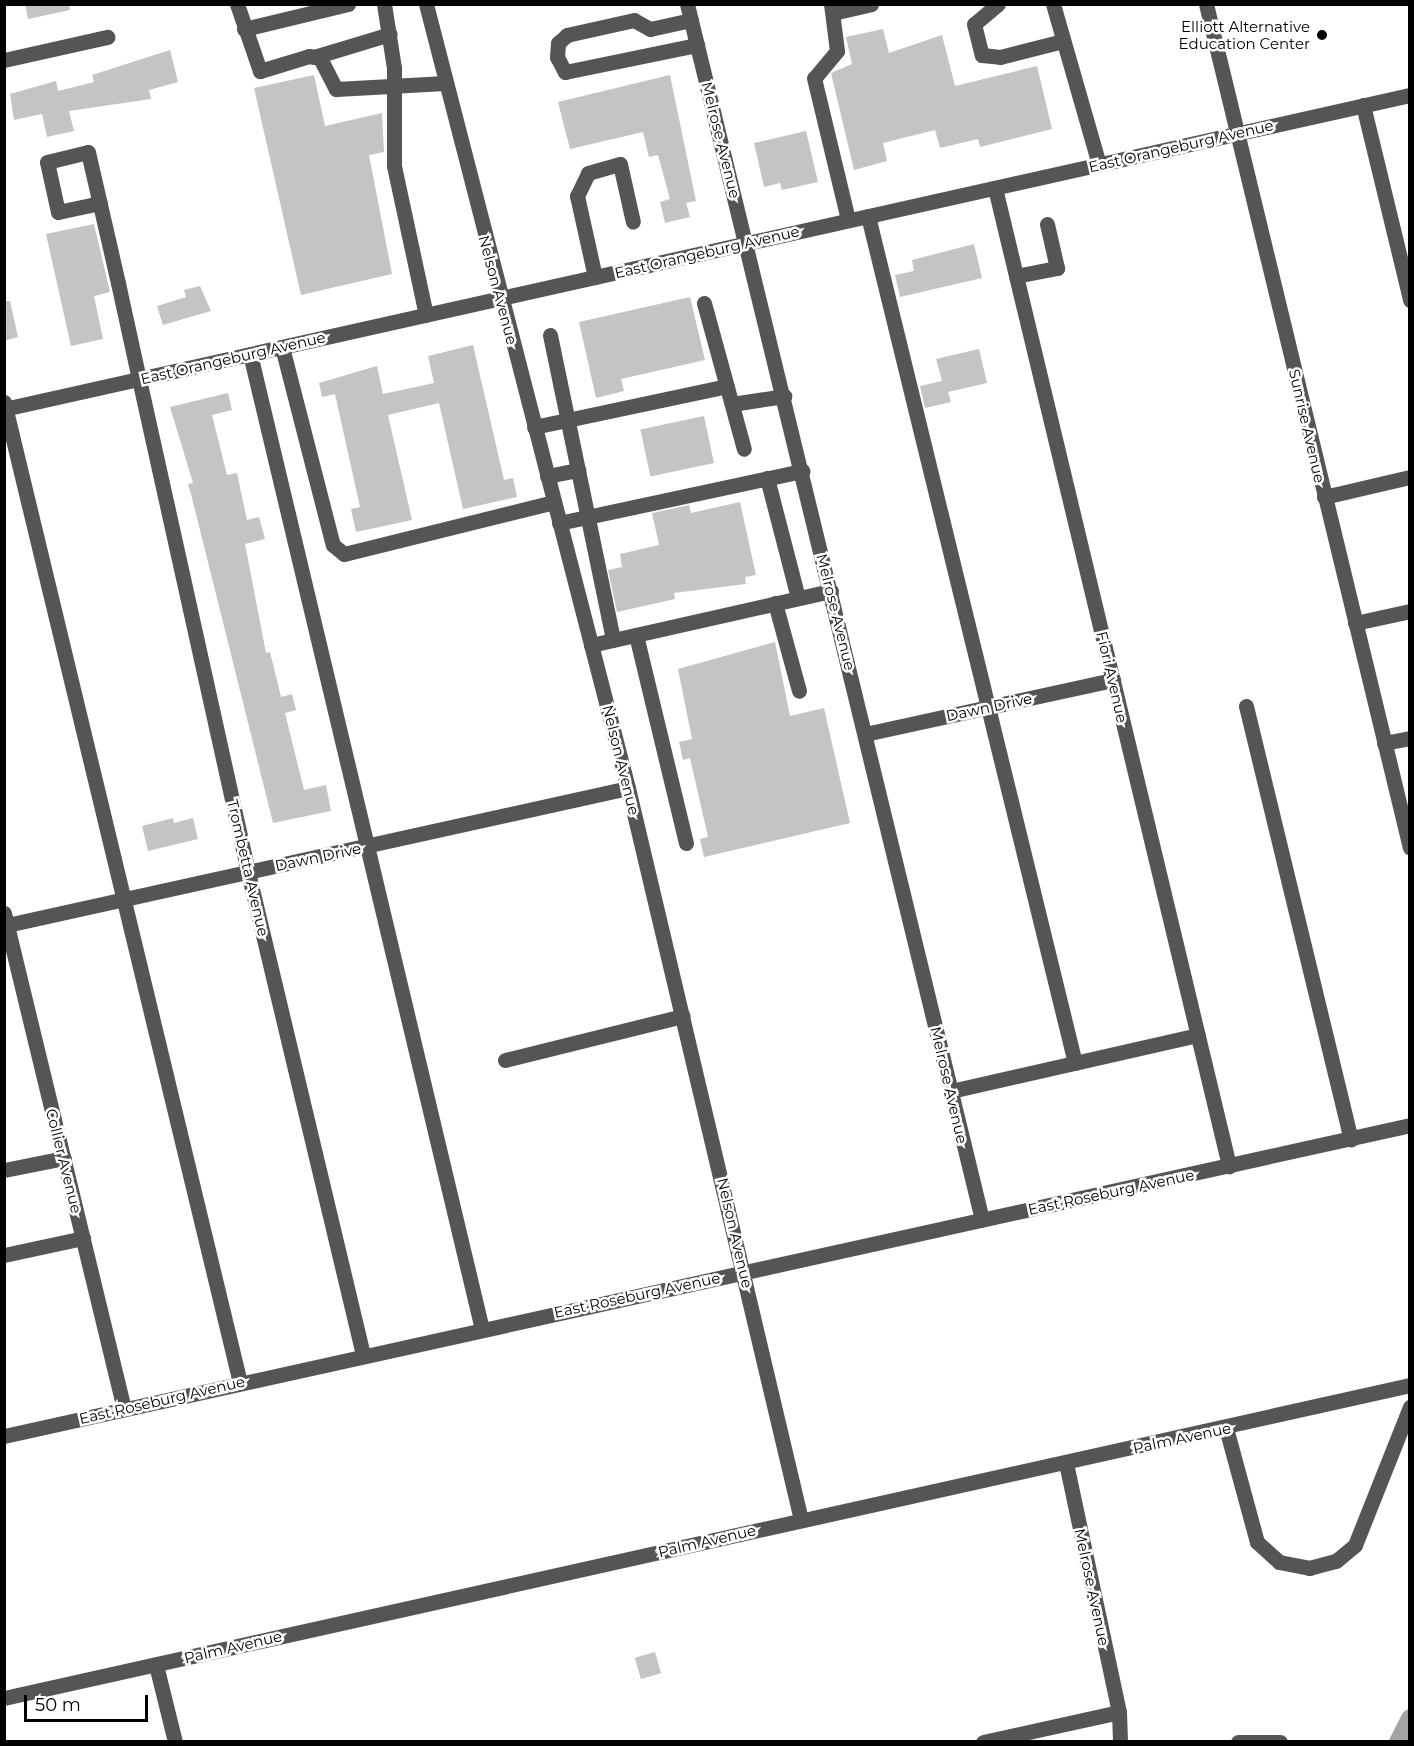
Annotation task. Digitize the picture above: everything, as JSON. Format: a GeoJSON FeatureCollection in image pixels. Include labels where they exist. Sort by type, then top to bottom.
{"type":"FeatureCollection","features":[{"type":"Feature","properties":{"kind":"street"},"geometry":{"type":"LineString","coordinates":[[237,4],[260,71],[390,34]]}},
{"type":"Feature","properties":{"kind":"street"},"geometry":{"type":"LineString","coordinates":[[244,29],[348,4]]}},
{"type":"Feature","properties":{"kind":"street"},"geometry":{"type":"LineString","coordinates":[[384,4],[390,34],[393,82],[394,166],[426,315]]}},
{"type":"Feature","properties":{"kind":"street","name":"Nelson Avenue"},"geometry":{"type":"LineString","coordinates":[[426,4],[628,788],[745,1272],[801,1520]]}},
{"type":"Feature","properties":{"kind":"street","name":"Melrose Avenue"},"geometry":{"type":"LineString","coordinates":[[687,4],[747,242],[982,1220]]}},
{"type":"Feature","properties":{"kind":"street"},"geometry":{"type":"LineString","coordinates":[[848,220],[814,78],[837,51],[832,9],[871,4]]}},
{"type":"Feature","properties":{"kind":"street"},"geometry":{"type":"LineString","coordinates":[[998,4],[974,24],[982,55],[1000,57],[1064,41]]}},
{"type":"Feature","properties":{"kind":"street"},"geometry":{"type":"LineString","coordinates":[[1053,4],[1099,164]]}},
{"type":"Feature","properties":{"kind":"street","name":"Sunrise Avenue"},"geometry":{"type":"LineString","coordinates":[[1206,4],[1410,848]]}},
{"type":"Feature","properties":{"kind":"street"},"geometry":{"type":"LineString","coordinates":[[691,20],[650,29],[634,20],[567,35],[558,43],[557,57],[565,72],[697,45]]}},
{"type":"Feature","properties":{"kind":"street"},"geometry":{"type":"LineString","coordinates":[[650,29],[656,54]]}},
{"type":"Feature","properties":{"kind":"street"},"geometry":{"type":"LineString","coordinates":[[4,60],[107,37]]}},
{"type":"Feature","properties":{"kind":"street"},"geometry":{"type":"LineString","coordinates":[[314,57],[336,89],[393,82],[422,88],[445,83]]}},
{"type":"Feature","properties":{"kind":"street","name":"East Orangeburg Avenue"},"geometry":{"type":"LineString","coordinates":[[5,406],[140,379],[1410,95]]}},
{"type":"Feature","properties":{"kind":"street"},"geometry":{"type":"LineString","coordinates":[[1363,105],[1410,300]]}},
{"type":"Feature","properties":{"kind":"street"},"geometry":{"type":"LineString","coordinates":[[596,276],[577,196],[588,173],[620,164],[633,222]]}},
{"type":"Feature","properties":{"kind":"street","name":"Fiori Avenue"},"geometry":{"type":"LineString","coordinates":[[995,188],[1229,1166]]}},
{"type":"Feature","properties":{"kind":"street","name":"Trombetta Avenue"},"geometry":{"type":"LineString","coordinates":[[100,203],[248,872],[363,1355]]}},
{"type":"Feature","properties":{"kind":"street"},"geometry":{"type":"LineString","coordinates":[[867,216],[1075,1063]]}},
{"type":"Feature","properties":{"kind":"street"},"geometry":{"type":"LineString","coordinates":[[1016,276],[1057,268],[1047,224]]}},
{"type":"Feature","properties":{"kind":"street"},"geometry":{"type":"LineString","coordinates":[[704,303],[744,449]]}},
{"type":"Feature","properties":{"kind":"street"},"geometry":{"type":"LineString","coordinates":[[550,335],[613,640]]}},
{"type":"Feature","properties":{"kind":"street"},"geometry":{"type":"LineString","coordinates":[[282,347],[333,545],[344,554],[554,502]]}},
{"type":"Feature","properties":{"kind":"street"},"geometry":{"type":"LineString","coordinates":[[250,354],[482,1329]]}},
{"type":"Feature","properties":{"kind":"street"},"geometry":{"type":"LineString","coordinates":[[534,427],[727,386]]}},
{"type":"Feature","properties":{"kind":"street"},"geometry":{"type":"LineString","coordinates":[[732,404],[784,396]]}},
{"type":"Feature","properties":{"kind":"street"},"geometry":{"type":"LineString","coordinates":[[5,406],[240,1383]]}},
{"type":"Feature","properties":{"kind":"street"},"geometry":{"type":"LineString","coordinates":[[547,476],[578,470]]}},
{"type":"Feature","properties":{"kind":"street"},"geometry":{"type":"LineString","coordinates":[[559,523],[802,471]]}},
{"type":"Feature","properties":{"kind":"street"},"geometry":{"type":"LineString","coordinates":[[1324,497],[1410,477]]}},
{"type":"Feature","properties":{"kind":"street"},"geometry":{"type":"LineString","coordinates":[[767,478],[798,598]]}},
{"type":"Feature","properties":{"kind":"street"},"geometry":{"type":"LineString","coordinates":[[591,645],[831,591]]}},
{"type":"Feature","properties":{"kind":"street"},"geometry":{"type":"LineString","coordinates":[[775,603],[799,691]]}},
{"type":"Feature","properties":{"kind":"street"},"geometry":{"type":"LineString","coordinates":[[1355,623],[1410,611]]}},
{"type":"Feature","properties":{"kind":"street"},"geometry":{"type":"LineString","coordinates":[[636,635],[686,843]]}},
{"type":"Feature","properties":{"kind":"street","name":"Dawn Drive"},"geometry":{"type":"LineString","coordinates":[[865,734],[1113,680]]}},
{"type":"Feature","properties":{"kind":"street"},"geometry":{"type":"LineString","coordinates":[[1246,706],[1351,1139]]}},
{"type":"Feature","properties":{"kind":"street"},"geometry":{"type":"LineString","coordinates":[[1384,743],[1410,738]]}},
{"type":"Feature","properties":{"kind":"street","name":"Dawn Drive"},"geometry":{"type":"LineString","coordinates":[[6,919],[125,899],[628,788]]}},
{"type":"Feature","properties":{"kind":"street","name":"Collier Avenue"},"geometry":{"type":"LineString","coordinates":[[6,919],[123,1409]]}},
{"type":"Feature","properties":{"kind":"street"},"geometry":{"type":"LineString","coordinates":[[505,1060],[683,1016]]}},
{"type":"Feature","properties":{"kind":"street"},"geometry":{"type":"LineString","coordinates":[[951,1091],[1198,1035]]}},
{"type":"Feature","properties":{"kind":"street","name":"East Roseburg Avenue"},"geometry":{"type":"LineString","coordinates":[[4,1436],[1410,1125]]}},
{"type":"Feature","properties":{"kind":"street"},"geometry":{"type":"LineString","coordinates":[[4,1170],[64,1158]]}},
{"type":"Feature","properties":{"kind":"street"},"geometry":{"type":"LineString","coordinates":[[4,1255],[83,1238]]}},
{"type":"Feature","properties":{"kind":"street","name":"Palm Avenue"},"geometry":{"type":"LineString","coordinates":[[4,1698],[801,1520],[1226,1428],[1410,1385]]}},
{"type":"Feature","properties":{"kind":"street"},"geometry":{"type":"LineString","coordinates":[[1226,1428],[1257,1542],[1279,1562],[1309,1568],[1336,1562],[1355,1545],[1410,1407]]}},
{"type":"Feature","properties":{"kind":"street","name":"Melrose Avenue"},"geometry":{"type":"LineString","coordinates":[[1066,1463],[1119,1712],[1120,1742]]}},
{"type":"Feature","properties":{"kind":"street"},"geometry":{"type":"LineString","coordinates":[[156,1665],[175,1742]]}},
{"type":"Feature","properties":{"kind":"street"},"geometry":{"type":"LineString","coordinates":[[983,1742],[1119,1712]]}},
{"type":"Feature","properties":{"kind":"street"},"geometry":{"type":"LineString","coordinates":[[1238,1742],[1280,1742]]}},
{"type":"Feature","properties":{"kind":"building"},"geometry":{"type":"Polygon","coordinates":[[[25,4],[69,4],[70,10],[28,19],[25,4]]]}},
{"type":"Feature","properties":{"kind":"building"},"geometry":{"type":"Polygon","coordinates":[[[883,29],[889,53],[942,35],[955,86],[1037,66],[1052,129],[980,147],[978,139],[940,148],[935,130],[883,143],[887,161],[854,170],[831,73],[852,64],[846,37],[883,29]]]}},
{"type":"Feature","properties":{"kind":"building"},"geometry":{"type":"Polygon","coordinates":[[[170,50],[178,82],[149,90],[151,99],[69,111],[74,131],[47,137],[42,114],[14,120],[10,94],[56,81],[58,91],[94,82],[92,75],[170,50]]]}},
{"type":"Feature","properties":{"kind":"building"},"geometry":{"type":"Polygon","coordinates":[[[314,75],[325,126],[382,113],[384,152],[369,155],[392,274],[301,295],[254,88],[314,75]]]}},
{"type":"Feature","properties":{"kind":"building"},"geometry":{"type":"Polygon","coordinates":[[[670,75],[696,201],[686,203],[690,217],[665,223],[660,202],[670,199],[658,155],[649,157],[643,132],[570,149],[558,102],[670,75]]]}},
{"type":"Feature","properties":{"kind":"building"},"geometry":{"type":"Polygon","coordinates":[[[806,131],[818,182],[782,190],[780,183],[764,187],[754,143],[806,131]]]}},
{"type":"Feature","properties":{"kind":"building"},"geometry":{"type":"Polygon","coordinates":[[[94,224],[110,292],[94,296],[103,339],[71,346],[46,234],[94,224]]]}},
{"type":"Feature","properties":{"kind":"building"},"geometry":{"type":"Polygon","coordinates":[[[974,244],[982,278],[900,297],[895,275],[914,271],[912,260],[974,244]]]}},
{"type":"Feature","properties":{"kind":"building"},"geometry":{"type":"Polygon","coordinates":[[[200,286],[211,311],[163,325],[157,306],[186,297],[184,290],[200,286]]]}},
{"type":"Feature","properties":{"kind":"building"},"geometry":{"type":"Polygon","coordinates":[[[690,297],[705,360],[621,379],[624,391],[596,398],[579,322],[690,297]]]}},
{"type":"Feature","properties":{"kind":"building"},"geometry":{"type":"Polygon","coordinates":[[[4,301],[10,301],[18,337],[4,341],[4,301]]]}},
{"type":"Feature","properties":{"kind":"building"},"geometry":{"type":"Polygon","coordinates":[[[473,345],[504,480],[513,478],[517,497],[463,509],[439,403],[388,415],[412,520],[356,532],[351,509],[360,507],[335,394],[322,397],[319,383],[377,366],[383,394],[434,383],[428,356],[473,345]]]}},
{"type":"Feature","properties":{"kind":"building"},"geometry":{"type":"Polygon","coordinates":[[[979,349],[987,383],[948,392],[951,402],[925,408],[920,386],[942,381],[936,359],[979,349]]]}},
{"type":"Feature","properties":{"kind":"building"},"geometry":{"type":"Polygon","coordinates":[[[228,393],[232,410],[212,415],[227,475],[237,473],[247,520],[259,517],[265,539],[245,544],[266,653],[270,652],[281,697],[292,694],[296,710],[285,713],[304,790],[326,785],[331,811],[273,823],[188,484],[193,483],[170,407],[228,393]]]}},
{"type":"Feature","properties":{"kind":"building"},"geometry":{"type":"Polygon","coordinates":[[[704,416],[714,463],[650,476],[640,430],[704,416]]]}},
{"type":"Feature","properties":{"kind":"building"},"geometry":{"type":"Polygon","coordinates":[[[740,502],[756,575],[745,577],[746,584],[674,593],[675,599],[617,612],[608,570],[622,567],[620,554],[659,545],[652,513],[689,505],[691,513],[740,502]]]}},
{"type":"Feature","properties":{"kind":"building"},"geometry":{"type":"Polygon","coordinates":[[[775,642],[790,716],[824,708],[850,823],[704,857],[700,839],[708,837],[690,758],[683,760],[679,742],[692,739],[678,669],[775,642]]]}},
{"type":"Feature","properties":{"kind":"building"},"geometry":{"type":"Polygon","coordinates":[[[173,818],[174,823],[193,818],[198,839],[148,851],[142,826],[173,818]]]}},
{"type":"Feature","properties":{"kind":"building"},"geometry":{"type":"Polygon","coordinates":[[[655,1652],[661,1673],[641,1679],[635,1658],[655,1652]]]}},
{"type":"Feature","properties":{"kind":"waterway"},"geometry":{"type":"LineString","coordinates":[[1398,1742],[1410,1718]]}},
{"type":"Feature","properties":{"kind":"place","name":"Elliott Alternative Education Center"},"geometry":{"type":"Point","coordinates":[1322,35]}}]}
